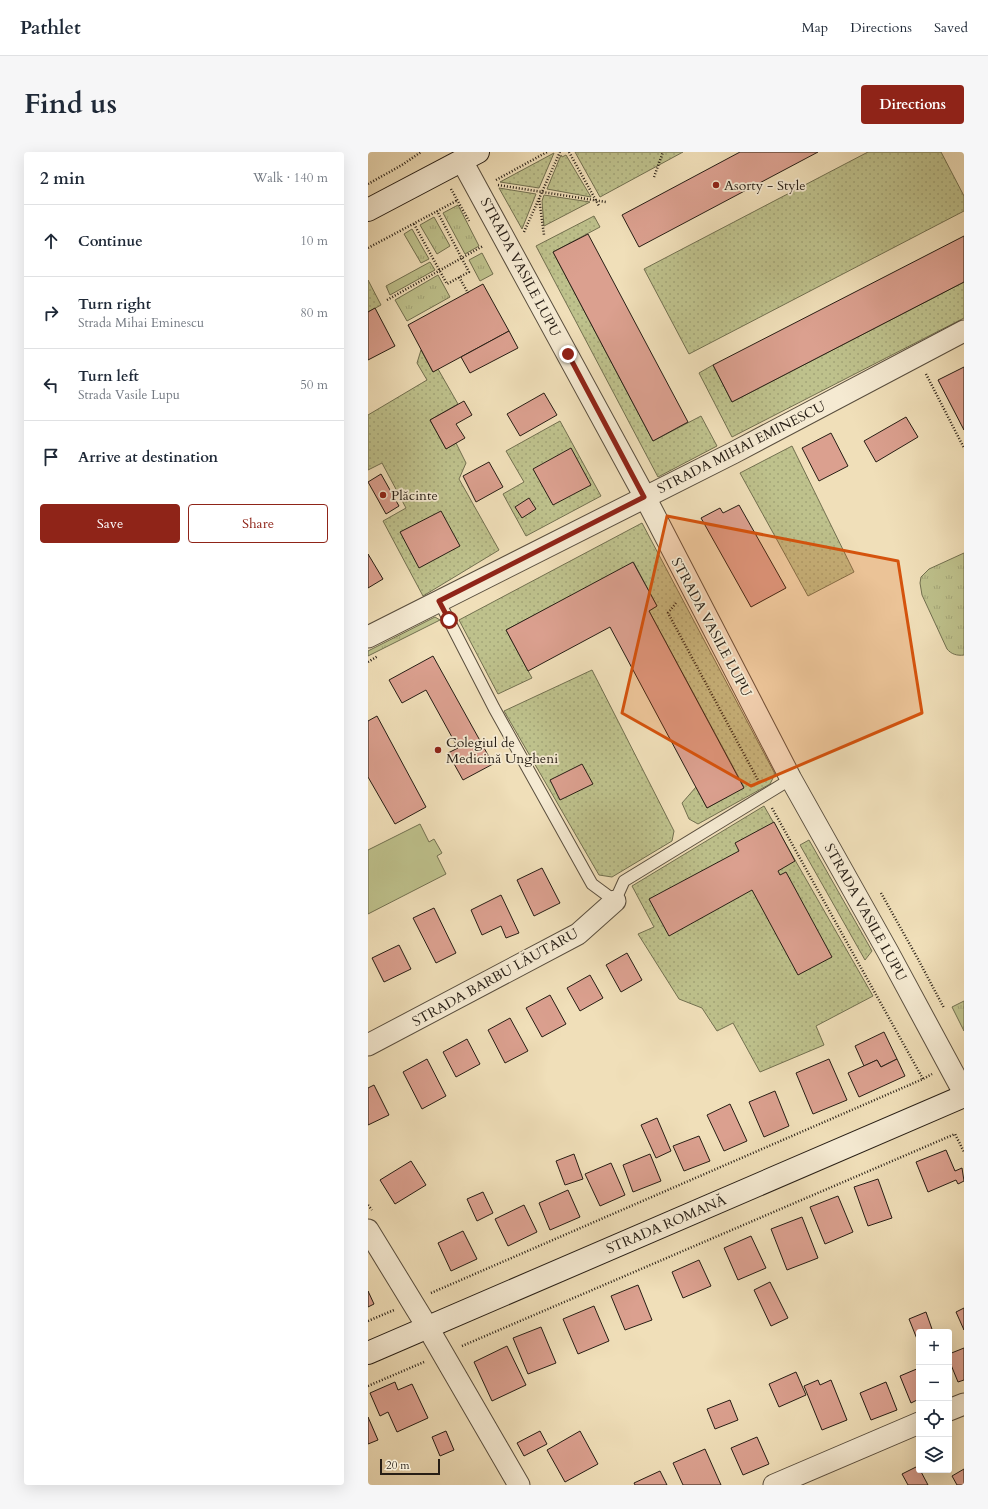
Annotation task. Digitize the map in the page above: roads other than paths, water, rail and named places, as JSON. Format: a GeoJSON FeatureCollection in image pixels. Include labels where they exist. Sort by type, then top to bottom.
{"type":"FeatureCollection","features":[{"type":"Feature","properties":{"kind":"main road"},"geometry":{"type":"LineString","coordinates":[[368,210],[470,156]]}},
{"type":"Feature","properties":{"kind":"main road","name":"STRADA ROMANĂ"},"geometry":{"type":"LineString","coordinates":[[368,1354],[964,1096]]}},
{"type":"Feature","properties":{"kind":"street","name":"STRADA VASILE LUPU"},"geometry":{"type":"LineString","coordinates":[[470,156],[644,497],[792,779],[949,1063],[964,1093]]}},
{"type":"Feature","properties":{"kind":"street","name":"STRADA MIHAI EMINESCU"},"geometry":{"type":"LineString","coordinates":[[368,638],[964,331]]}},
{"type":"Feature","properties":{"kind":"street","name":"STRADA BARBU LĂUTARU"},"geometry":{"type":"LineString","coordinates":[[368,1045],[578,934],[615,901]]}},
{"type":"Feature","properties":{"kind":"street"},"geometry":{"type":"LineString","coordinates":[[368,1230],[428,1328],[518,1485]]}},
{"type":"Feature","properties":{"kind":"street"},"geometry":{"type":"LineString","coordinates":[[952,1409],[964,1404]]}},
{"type":"Feature","properties":{"kind":"street"},"geometry":{"type":"LineString","coordinates":[[774,1485],[916,1424]]}},
{"type":"Feature","properties":{"kind":"lane"},"geometry":{"type":"LineString","coordinates":[[439,601],[494,708],[592,884],[615,901]]}},
{"type":"Feature","properties":{"kind":"lane","name":"STRADA BARBU LĂUTARU"},"geometry":{"type":"LineString","coordinates":[[615,901],[624,881],[792,779]]}},
{"type":"Feature","properties":{"kind":"place","name":"Asorty - Style"},"geometry":{"type":"Point","coordinates":[716,185]}},
{"type":"Feature","properties":{"kind":"place","name":"Plăcinte"},"geometry":{"type":"Point","coordinates":[383,495]}},
{"type":"Feature","properties":{"kind":"place","name":"Colegiul de Medicină Ungheni"},"geometry":{"type":"Point","coordinates":[438,750]}}]}
